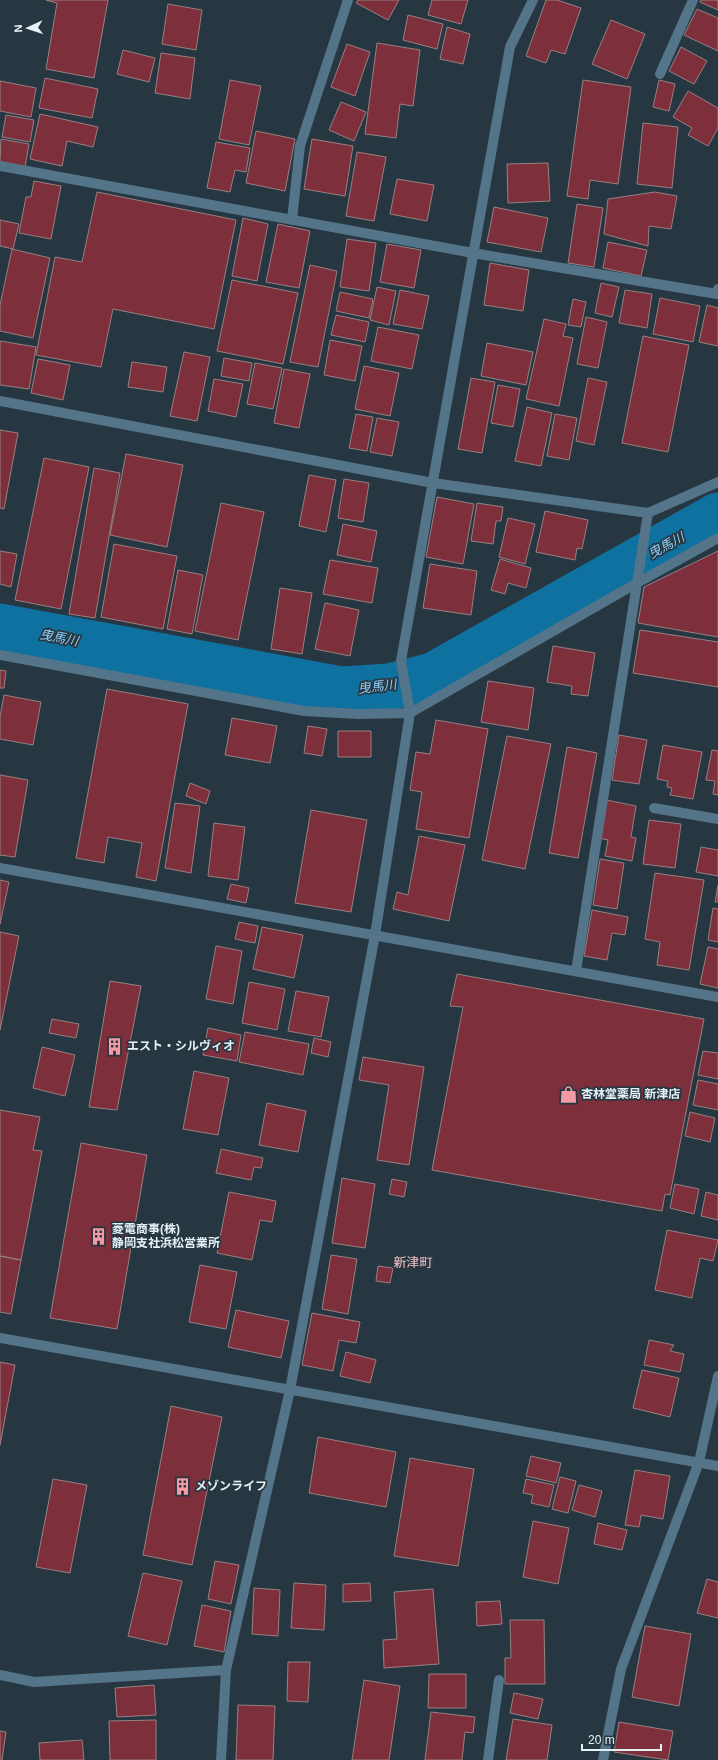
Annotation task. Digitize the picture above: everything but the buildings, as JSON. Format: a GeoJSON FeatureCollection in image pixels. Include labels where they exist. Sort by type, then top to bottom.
{"type":"FeatureCollection","features":[{"type":"Feature","properties":{"kind":"street"},"geometry":{"type":"LineString","coordinates":[[292,220],[300,146],[348,0]]}},
{"type":"Feature","properties":{"kind":"street"},"geometry":{"type":"LineString","coordinates":[[221,1760],[226,1670],[290,1390],[376,935],[410,713],[401,661],[473,253],[510,47],[533,0]]}},
{"type":"Feature","properties":{"kind":"street"},"geometry":{"type":"LineString","coordinates":[[660,74],[693,0]]}},
{"type":"Feature","properties":{"kind":"street"},"geometry":{"type":"LineString","coordinates":[[0,166],[473,253],[717,294],[718,289]]}},
{"type":"Feature","properties":{"kind":"street"},"geometry":{"type":"LineString","coordinates":[[0,401],[433,483],[648,513],[718,482]]}},
{"type":"Feature","properties":{"kind":"street"},"geometry":{"type":"LineString","coordinates":[[576,972],[648,513]]}},
{"type":"Feature","properties":{"kind":"street"},"geometry":{"type":"LineString","coordinates":[[0,655],[304,711],[358,714],[410,713],[637,582],[718,538]]}},
{"type":"Feature","properties":{"kind":"street"},"geometry":{"type":"LineString","coordinates":[[654,808],[718,819]]}},
{"type":"Feature","properties":{"kind":"street"},"geometry":{"type":"LineString","coordinates":[[0,868],[718,997]]}},
{"type":"Feature","properties":{"kind":"street"},"geometry":{"type":"LineString","coordinates":[[0,1338],[718,1466]]}},
{"type":"Feature","properties":{"kind":"street"},"geometry":{"type":"LineString","coordinates":[[603,1760],[621,1669],[700,1462],[718,1376]]}},
{"type":"Feature","properties":{"kind":"street"},"geometry":{"type":"LineString","coordinates":[[0,1675],[34,1682],[226,1670]]}},
{"type":"Feature","properties":{"kind":"street"},"geometry":{"type":"LineString","coordinates":[[488,1760],[499,1680]]}},
{"type":"Feature","properties":{"kind":"waterway","name":"曳馬川"},"geometry":{"type":"LineString","coordinates":[[0,627],[342,690],[389,687],[433,676],[718,516]]}},
{"type":"Feature","properties":{"kind":"place","name":"エスト・シルヴィオ"},"geometry":{"type":"Point","coordinates":[114,1046]}},
{"type":"Feature","properties":{"kind":"place","name":"杏林堂薬局 新津店"},"geometry":{"type":"Point","coordinates":[568,1094]}},
{"type":"Feature","properties":{"kind":"place","name":"菱電商事(株) 静岡支社浜松営業所"},"geometry":{"type":"Point","coordinates":[99,1236]}},
{"type":"Feature","properties":{"kind":"place","name":"メゾンライフ"},"geometry":{"type":"Point","coordinates":[182,1486]}},
{"type":"Feature","properties":{"kind":"district","name":"新津町"},"geometry":{"type":"Point","coordinates":[413,1262]}}]}
